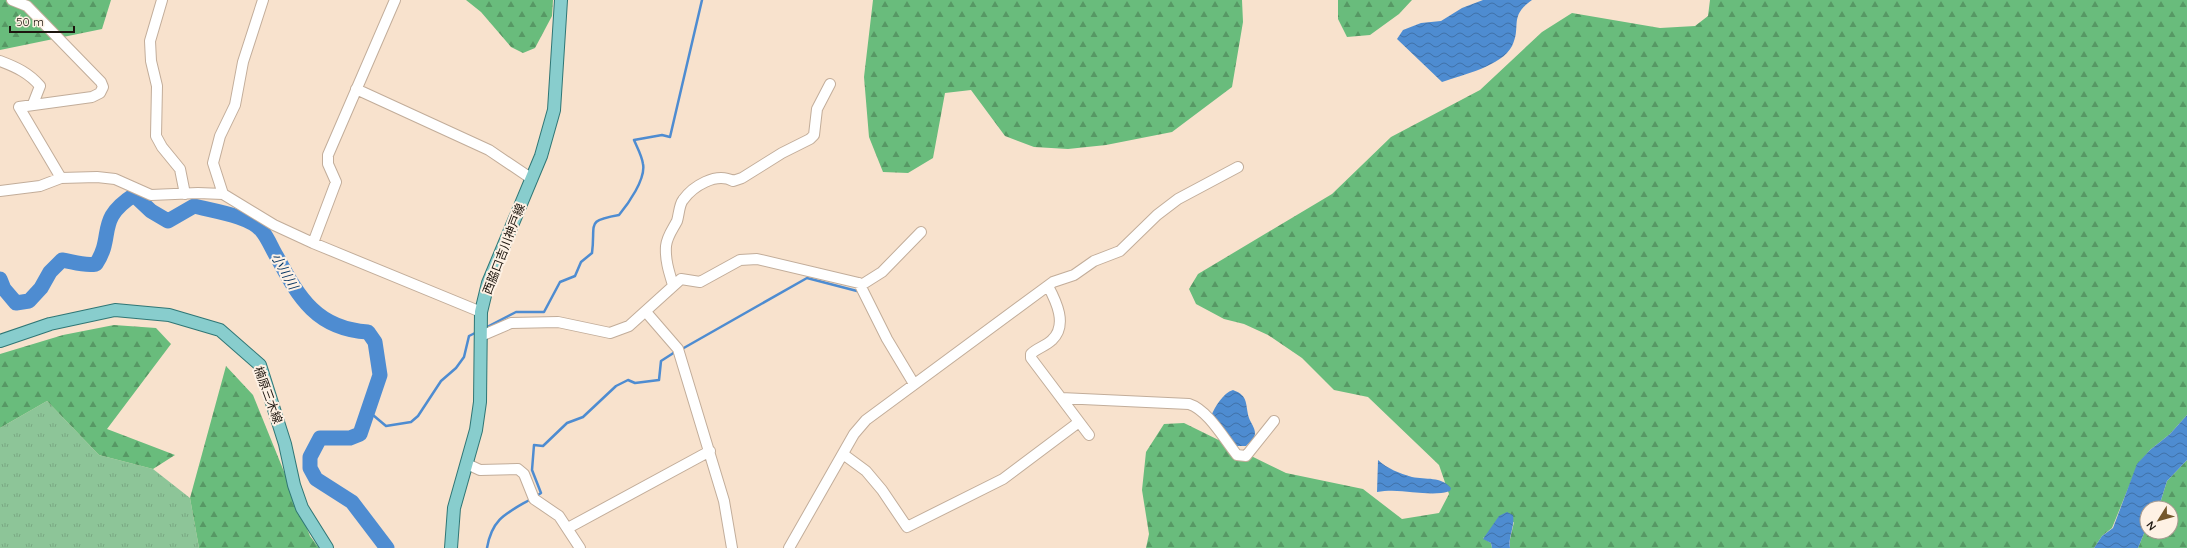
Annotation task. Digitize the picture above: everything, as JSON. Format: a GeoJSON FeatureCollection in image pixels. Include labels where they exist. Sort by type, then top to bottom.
{"type":"FeatureCollection","features":[{"type":"Feature","properties":{"kind":"main road","name":"西脇口吉川神戸線"},"geometry":{"type":"LineString","coordinates":[[450,548],[454,508],[477,423],[481,318],[488,283],[541,156],[554,110],[561,0]]}},
{"type":"Feature","properties":{"kind":"main road","name":"楠原三木線"},"geometry":{"type":"LineString","coordinates":[[0,341],[50,324],[114,310],[170,315],[220,330],[260,365],[285,444],[294,485],[302,508],[328,548]]}},
{"type":"Feature","properties":{"kind":"street"},"geometry":{"type":"LineString","coordinates":[[12,0],[27,6],[101,82],[103,87],[100,93],[92,97],[19,107],[61,178]]}},
{"type":"Feature","properties":{"kind":"street"},"geometry":{"type":"LineString","coordinates":[[162,0],[150,41],[150,61],[157,86],[156,136],[162,147],[180,169],[185,194]]}},
{"type":"Feature","properties":{"kind":"street"},"geometry":{"type":"LineString","coordinates":[[223,194],[213,163],[220,136],[235,105],[243,62],[263,0]]}},
{"type":"Feature","properties":{"kind":"street"},"geometry":{"type":"LineString","coordinates":[[313,243],[336,182],[328,164],[328,155],[395,0]]}},
{"type":"Feature","properties":{"kind":"street"},"geometry":{"type":"LineString","coordinates":[[0,61],[16,67],[33,77],[40,86],[33,104]]}},
{"type":"Feature","properties":{"kind":"street"},"geometry":{"type":"LineString","coordinates":[[673,285],[667,264],[666,245],[677,220],[682,200],[702,184],[711,179],[725,177],[733,181],[742,178],[782,153],[810,139],[814,135],[820,100],[830,84]]}},
{"type":"Feature","properties":{"kind":"street"},"geometry":{"type":"LineString","coordinates":[[356,89],[489,150],[532,179]]}},
{"type":"Feature","properties":{"kind":"street"},"geometry":{"type":"LineString","coordinates":[[789,548],[858,428],[866,420],[1048,286],[1074,275],[1094,261],[1120,251],[1157,215],[1178,199],[1238,167]]}},
{"type":"Feature","properties":{"kind":"street"},"geometry":{"type":"LineString","coordinates":[[0,191],[40,186],[57,181],[61,178],[97,177],[116,180],[151,195],[223,194],[274,225],[481,318]]}},
{"type":"Feature","properties":{"kind":"street"},"geometry":{"type":"LineString","coordinates":[[481,336],[511,323],[558,322],[610,333],[629,326],[681,279],[700,282],[740,260],[757,259],[859,283],[869,282],[882,272],[921,232]]}},
{"type":"Feature","properties":{"kind":"street"},"geometry":{"type":"LineString","coordinates":[[859,283],[887,339],[914,384]]}},
{"type":"Feature","properties":{"kind":"street"},"geometry":{"type":"LineString","coordinates":[[1048,286],[1058,305],[1060,315],[1057,331],[1051,341],[1031,354],[1031,358],[1089,434]]}},
{"type":"Feature","properties":{"kind":"street"},"geometry":{"type":"LineString","coordinates":[[646,312],[678,349],[710,451],[724,502],[732,548]]}},
{"type":"Feature","properties":{"kind":"street"},"geometry":{"type":"LineString","coordinates":[[1061,398],[1189,404],[1197,406],[1205,413],[1237,455],[1241,457],[1246,456],[1274,421]]}},
{"type":"Feature","properties":{"kind":"street"},"geometry":{"type":"LineString","coordinates":[[843,454],[866,471],[882,490],[907,527],[1003,479],[1079,422]]}},
{"type":"Feature","properties":{"kind":"street"},"geometry":{"type":"LineString","coordinates":[[568,528],[710,451]]}},
{"type":"Feature","properties":{"kind":"street"},"geometry":{"type":"LineString","coordinates":[[467,464],[480,470],[518,469],[524,474],[534,499],[550,509],[568,528],[580,548]]}},
{"type":"Feature","properties":{"kind":"green space"},"geometry":{"type":"Polygon","coordinates":[[[0,0],[111,0],[102,29],[0,50],[0,0]]]}},
{"type":"Feature","properties":{"kind":"green space"},"geometry":{"type":"Polygon","coordinates":[[[466,0],[553,0],[552,16],[535,48],[523,53],[511,47],[481,12],[466,0]]]}},
{"type":"Feature","properties":{"kind":"green space"},"geometry":{"type":"Polygon","coordinates":[[[873,0],[1242,0],[1243,22],[1232,87],[1172,132],[1106,145],[1068,149],[1034,147],[1005,136],[971,90],[945,93],[933,158],[908,173],[883,172],[869,137],[864,77],[873,0]]]}},
{"type":"Feature","properties":{"kind":"green space"},"geometry":{"type":"Polygon","coordinates":[[[1338,0],[1412,0],[1399,14],[1370,35],[1347,37],[1338,19],[1338,0]]]}},
{"type":"Feature","properties":{"kind":"green space"},"geometry":{"type":"Polygon","coordinates":[[[1710,0],[2187,0],[2187,415],[2170,434],[2150,450],[2138,464],[2112,528],[2102,536],[2094,548],[1510,548],[1510,539],[1514,522],[1483,538],[1491,543],[1492,548],[1146,548],[1149,534],[1142,490],[1146,452],[1164,424],[1184,423],[1286,473],[1363,489],[1402,519],[1439,513],[1449,494],[1439,465],[1368,397],[1334,390],[1302,358],[1268,335],[1244,324],[1224,319],[1196,304],[1189,289],[1198,274],[1332,194],[1391,137],[1480,90],[1542,32],[1572,13],[1660,28],[1695,26],[1708,16],[1710,0]]]}},
{"type":"Feature","properties":{"kind":"green space"},"geometry":{"type":"Polygon","coordinates":[[[114,325],[156,328],[171,344],[107,429],[175,455],[153,469],[99,455],[47,401],[0,428],[0,354],[63,335],[114,325]]]}},
{"type":"Feature","properties":{"kind":"green space"},"geometry":{"type":"Polygon","coordinates":[[[226,366],[253,395],[310,536],[319,548],[199,548],[190,498],[226,366]]]}},
{"type":"Feature","properties":{"kind":"green space"},"geometry":{"type":"Polygon","coordinates":[[[47,401],[99,455],[153,469],[190,498],[199,548],[0,548],[0,428],[47,401]]]}},
{"type":"Feature","properties":{"kind":"green space"},"geometry":{"type":"Polygon","coordinates":[[[2187,460],[2187,548],[2138,548],[2141,540],[2179,540],[2179,500],[2161,500],[2167,481],[2187,460]]]}},
{"type":"Feature","properties":{"kind":"water"},"geometry":{"type":"Polygon","coordinates":[[[1483,0],[1532,0],[1520,12],[1515,39],[1507,53],[1500,59],[1481,69],[1442,82],[1397,39],[1403,30],[1421,23],[1441,21],[1462,8],[1483,0]]]}},
{"type":"Feature","properties":{"kind":"water"},"geometry":{"type":"Polygon","coordinates":[[[1233,390],[1242,395],[1246,401],[1249,418],[1255,431],[1253,439],[1246,446],[1237,446],[1232,442],[1211,416],[1223,397],[1233,390]]]}},
{"type":"Feature","properties":{"kind":"water"},"geometry":{"type":"Polygon","coordinates":[[[2187,415],[2187,460],[2167,481],[2161,500],[2139,500],[2139,540],[2141,540],[2138,548],[2094,548],[2102,536],[2113,528],[2137,464],[2150,450],[2170,434],[2187,415]]]}},
{"type":"Feature","properties":{"kind":"water"},"geometry":{"type":"Polygon","coordinates":[[[1378,460],[1398,472],[1412,477],[1433,479],[1443,482],[1451,488],[1450,491],[1442,493],[1396,491],[1377,492],[1378,460]]]}},
{"type":"Feature","properties":{"kind":"water"},"geometry":{"type":"Polygon","coordinates":[[[1507,512],[1513,515],[1510,548],[1492,548],[1491,543],[1483,539],[1499,516],[1507,512]]]}},
{"type":"Feature","properties":{"kind":"waterway"},"geometry":{"type":"LineString","coordinates":[[485,328],[516,312],[544,312],[560,282],[575,276],[581,262],[592,253],[594,225],[601,219],[619,215],[631,198],[639,184],[643,170],[642,158],[634,140],[662,135],[670,137],[702,0]]}},
{"type":"Feature","properties":{"kind":"waterway","name":"小川川"},"geometry":{"type":"LineString","coordinates":[[0,279],[4,289],[16,303],[29,301],[41,288],[50,272],[62,260],[83,264],[96,264],[101,254],[110,220],[114,212],[134,195],[151,211],[168,221],[194,206],[249,221],[262,231],[293,286],[312,309],[335,325],[350,330],[368,332],[375,342],[380,375],[360,434],[350,438],[320,438],[310,457],[310,468],[316,479],[352,502],[387,548]]}},
{"type":"Feature","properties":{"kind":"waterway"},"geometry":{"type":"LineString","coordinates":[[682,349],[807,278],[857,291]]}},
{"type":"Feature","properties":{"kind":"waterway"},"geometry":{"type":"LineString","coordinates":[[367,410],[386,426],[411,422],[418,416],[441,381],[456,368],[464,357],[469,336],[477,332]]}},
{"type":"Feature","properties":{"kind":"waterway"},"geometry":{"type":"LineString","coordinates":[[535,497],[541,493],[532,470],[534,445],[543,446],[567,423],[583,417],[616,386],[628,380],[635,383],[659,380],[661,361],[675,352]]}},
{"type":"Feature","properties":{"kind":"waterway"},"geometry":{"type":"LineString","coordinates":[[487,548],[489,538],[497,523],[508,513],[531,499]]}}]}
